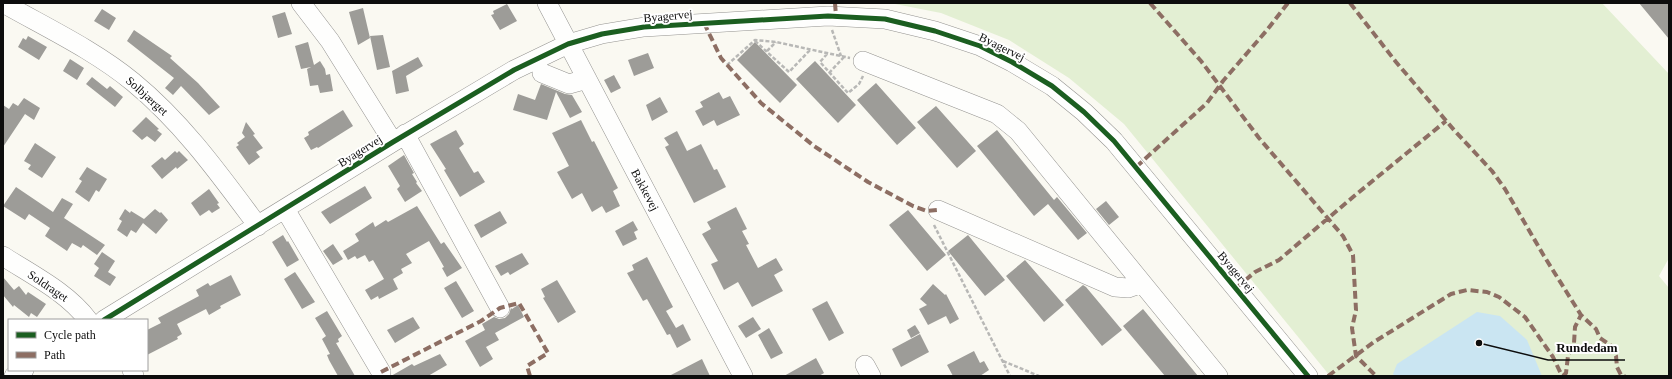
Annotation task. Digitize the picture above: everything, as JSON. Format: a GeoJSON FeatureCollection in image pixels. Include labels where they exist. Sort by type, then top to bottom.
{"type":"FeatureCollection","features":[{"type":"Feature","properties":{"kind":"street","name":"Solbjærget"},"geometry":{"type":"LineString","coordinates":[[3,3],[95,55],[132,82],[164,110],[204,153],[258,226]]}},
{"type":"Feature","properties":{"kind":"street"},"geometry":{"type":"LineString","coordinates":[[301,3],[399,138],[500,308]]}},
{"type":"Feature","properties":{"kind":"street","name":"Bakkevej"},"geometry":{"type":"LineString","coordinates":[[547,3],[743,376]]}},
{"type":"Feature","properties":{"kind":"street","name":"Byagervej"},"geometry":{"type":"LineString","coordinates":[[106,319],[399,138],[514,70],[568,44],[602,34],[644,27],[828,16],[885,19],[935,31],[980,46],[1012,62],[1052,86],[1084,112],[1114,141],[1308,376]]}},
{"type":"Feature","properties":{"kind":"street"},"geometry":{"type":"LineString","coordinates":[[867,62],[997,114],[1018,131],[1218,376]]}},
{"type":"Feature","properties":{"kind":"street"},"geometry":{"type":"LineString","coordinates":[[542,73],[569,84],[587,79]]}},
{"type":"Feature","properties":{"kind":"street"},"geometry":{"type":"LineString","coordinates":[[285,209],[381,372]]}},
{"type":"Feature","properties":{"kind":"street"},"geometry":{"type":"LineString","coordinates":[[936,217],[1116,287],[1128,288],[1142,283]]}},
{"type":"Feature","properties":{"kind":"street","name":"Soldraget"},"geometry":{"type":"LineString","coordinates":[[3,256],[69,299],[79,307],[87,319]]}},
{"type":"Feature","properties":{"kind":"path"},"geometry":{"type":"LineString","coordinates":[[828,16],[843,57]]}},
{"type":"Feature","properties":{"kind":"path"},"geometry":{"type":"LineString","coordinates":[[727,65],[755,40],[776,42],[867,62],[859,84],[848,93],[820,62],[828,54]]}},
{"type":"Feature","properties":{"kind":"path"},"geometry":{"type":"LineString","coordinates":[[755,40],[789,72],[810,50]]}},
{"type":"Feature","properties":{"kind":"path"},"geometry":{"type":"LineString","coordinates":[[767,52],[776,42]]}},
{"type":"Feature","properties":{"kind":"path"},"geometry":{"type":"LineString","coordinates":[[829,73],[843,57]]}},
{"type":"Feature","properties":{"kind":"path"},"geometry":{"type":"LineString","coordinates":[[936,217],[1010,376]]}},
{"type":"Feature","properties":{"kind":"path"},"geometry":{"type":"LineString","coordinates":[[1002,361],[1039,376]]}},
{"type":"Feature","properties":{"kind":"green space"},"geometry":{"type":"Polygon","coordinates":[[[890,3],[1602,3],[1669,74],[1669,258],[1659,276],[1669,288],[1669,376],[1330,376],[1124,124],[1069,78],[1009,40],[941,13],[890,3]]]}},
{"type":"Feature","properties":{"kind":"water"},"geometry":{"type":"Polygon","coordinates":[[[1477,312],[1500,316],[1527,340],[1542,376],[1395,376],[1393,374],[1397,364],[1477,312]]]}},
{"type":"Feature","properties":{"kind":"building"},"geometry":{"type":"Polygon","coordinates":[[[1639,3],[1669,3],[1669,39],[1639,3]]]}},
{"type":"Feature","properties":{"kind":"building"},"geometry":{"type":"Polygon","coordinates":[[[507,4],[517,21],[500,30],[491,15],[494,14],[493,11],[507,4]]]}},
{"type":"Feature","properties":{"kind":"building"},"geometry":{"type":"Polygon","coordinates":[[[363,8],[370,38],[358,45],[349,12],[363,8]]]}},
{"type":"Feature","properties":{"kind":"building"},"geometry":{"type":"Polygon","coordinates":[[[102,9],[116,18],[109,30],[94,21],[102,9]]]}},
{"type":"Feature","properties":{"kind":"building"},"geometry":{"type":"Polygon","coordinates":[[[285,12],[292,34],[278,38],[272,16],[285,12]]]}},
{"type":"Feature","properties":{"kind":"building"},"geometry":{"type":"Polygon","coordinates":[[[134,30],[172,56],[170,58],[198,83],[220,107],[209,115],[181,86],[173,95],[165,88],[174,78],[127,41],[134,30]]]}},
{"type":"Feature","properties":{"kind":"building"},"geometry":{"type":"Polygon","coordinates":[[[383,35],[390,67],[377,70],[370,36],[383,35]]]}},
{"type":"Feature","properties":{"kind":"building"},"geometry":{"type":"Polygon","coordinates":[[[28,36],[47,47],[39,60],[18,47],[23,38],[26,40],[28,36]]]}},
{"type":"Feature","properties":{"kind":"building"},"geometry":{"type":"Polygon","coordinates":[[[308,42],[314,65],[320,61],[325,69],[326,75],[330,74],[333,91],[320,93],[318,85],[310,86],[307,69],[311,67],[301,69],[295,46],[308,42]]]}},
{"type":"Feature","properties":{"kind":"building"},"geometry":{"type":"Polygon","coordinates":[[[755,42],[797,85],[780,103],[737,60],[755,42]]]}},
{"type":"Feature","properties":{"kind":"building"},"geometry":{"type":"Polygon","coordinates":[[[648,53],[654,68],[634,76],[628,60],[648,53]]]}},
{"type":"Feature","properties":{"kind":"building"},"geometry":{"type":"Polygon","coordinates":[[[418,57],[423,66],[406,76],[409,91],[396,94],[392,71],[418,57]]]}},
{"type":"Feature","properties":{"kind":"building"},"geometry":{"type":"Polygon","coordinates":[[[70,59],[84,68],[77,80],[63,71],[70,59]]]}},
{"type":"Feature","properties":{"kind":"building"},"geometry":{"type":"Polygon","coordinates":[[[815,61],[856,105],[838,123],[796,79],[815,61]]]}},
{"type":"Feature","properties":{"kind":"building"},"geometry":{"type":"Polygon","coordinates":[[[614,75],[621,88],[611,93],[604,80],[614,75]]]}},
{"type":"Feature","properties":{"kind":"building"},"geometry":{"type":"Polygon","coordinates":[[[92,77],[107,89],[110,86],[123,97],[115,107],[86,84],[92,77]]]}},
{"type":"Feature","properties":{"kind":"building"},"geometry":{"type":"Polygon","coordinates":[[[876,83],[916,128],[897,145],[857,100],[876,83]]]}},
{"type":"Feature","properties":{"kind":"building"},"geometry":{"type":"Polygon","coordinates":[[[541,84],[565,94],[572,95],[582,112],[570,118],[556,92],[547,120],[513,110],[518,94],[535,100],[541,84]]]}},
{"type":"Feature","properties":{"kind":"building"},"geometry":{"type":"Polygon","coordinates":[[[719,92],[723,99],[730,96],[740,115],[717,126],[714,120],[703,126],[695,111],[703,107],[700,102],[719,92]]]}},
{"type":"Feature","properties":{"kind":"building"},"geometry":{"type":"Polygon","coordinates":[[[660,97],[668,112],[652,121],[646,105],[660,97]]]}},
{"type":"Feature","properties":{"kind":"building"},"geometry":{"type":"Polygon","coordinates":[[[24,98],[40,108],[34,120],[25,114],[3,147],[3,105],[9,109],[13,103],[18,106],[24,98]]]}},
{"type":"Feature","properties":{"kind":"building"},"geometry":{"type":"Polygon","coordinates":[[[936,106],[976,151],[957,168],[917,122],[936,106]]]}},
{"type":"Feature","properties":{"kind":"building"},"geometry":{"type":"Polygon","coordinates":[[[343,110],[353,126],[318,148],[317,147],[311,150],[304,138],[309,135],[308,132],[343,110]]]}},
{"type":"Feature","properties":{"kind":"building"},"geometry":{"type":"Polygon","coordinates":[[[146,117],[159,129],[157,130],[162,134],[155,142],[147,136],[142,140],[132,131],[146,117]]]}},
{"type":"Feature","properties":{"kind":"building"},"geometry":{"type":"Polygon","coordinates":[[[581,120],[592,142],[594,141],[618,188],[613,191],[620,206],[606,213],[602,206],[592,212],[582,193],[572,199],[557,172],[569,166],[552,133],[581,120]]]}},
{"type":"Feature","properties":{"kind":"building"},"geometry":{"type":"Polygon","coordinates":[[[246,122],[255,134],[253,135],[263,148],[256,152],[260,157],[249,165],[236,147],[239,145],[237,143],[245,137],[242,133],[246,122]]]}},
{"type":"Feature","properties":{"kind":"building"},"geometry":{"type":"Polygon","coordinates":[[[456,130],[464,144],[459,148],[474,173],[478,171],[485,182],[460,197],[444,170],[446,169],[430,144],[456,130]]]}},
{"type":"Feature","properties":{"kind":"building"},"geometry":{"type":"Polygon","coordinates":[[[997,130],[1054,200],[1057,197],[1087,233],[1078,240],[1048,204],[1034,216],[977,146],[997,130]]]}},
{"type":"Feature","properties":{"kind":"building"},"geometry":{"type":"Polygon","coordinates":[[[677,131],[687,151],[701,144],[714,170],[717,169],[726,187],[694,203],[665,147],[669,145],[664,138],[677,131]]]}},
{"type":"Feature","properties":{"kind":"building"},"geometry":{"type":"Polygon","coordinates":[[[35,143],[56,157],[42,178],[28,169],[31,165],[24,161],[35,143]]]}},
{"type":"Feature","properties":{"kind":"building"},"geometry":{"type":"Polygon","coordinates":[[[175,151],[177,153],[179,151],[188,160],[177,169],[176,167],[162,179],[151,166],[162,157],[165,160],[175,151]]]}},
{"type":"Feature","properties":{"kind":"building"},"geometry":{"type":"Polygon","coordinates":[[[404,155],[414,173],[412,174],[417,182],[416,183],[422,191],[405,202],[397,189],[400,186],[388,166],[404,155]]]}},
{"type":"Feature","properties":{"kind":"building"},"geometry":{"type":"Polygon","coordinates":[[[87,167],[107,179],[99,192],[96,190],[89,202],[75,192],[82,181],[79,179],[87,167]]]}},
{"type":"Feature","properties":{"kind":"building"},"geometry":{"type":"Polygon","coordinates":[[[365,186],[372,198],[330,224],[321,212],[365,186]]]}},
{"type":"Feature","properties":{"kind":"building"},"geometry":{"type":"Polygon","coordinates":[[[16,187],[53,212],[62,198],[73,204],[64,218],[105,245],[97,255],[83,245],[81,248],[72,243],[67,251],[45,236],[50,228],[29,214],[25,220],[3,206],[16,187]]]}},
{"type":"Feature","properties":{"kind":"building"},"geometry":{"type":"Polygon","coordinates":[[[209,189],[219,203],[217,204],[220,208],[212,213],[209,210],[200,216],[191,203],[209,189]]]}},
{"type":"Feature","properties":{"kind":"building"},"geometry":{"type":"Polygon","coordinates":[[[1106,201],[1119,217],[1109,225],[1096,209],[1106,201]]]}},
{"type":"Feature","properties":{"kind":"building"},"geometry":{"type":"Polygon","coordinates":[[[417,206],[441,244],[444,242],[462,268],[447,277],[442,268],[444,267],[429,241],[406,254],[412,263],[401,269],[403,273],[393,279],[398,289],[379,299],[378,296],[371,300],[365,290],[384,279],[373,260],[369,262],[365,255],[357,259],[355,256],[348,260],[343,251],[359,241],[355,234],[373,222],[375,227],[386,220],[388,222],[417,206]]]}},
{"type":"Feature","properties":{"kind":"building"},"geometry":{"type":"Polygon","coordinates":[[[736,207],[747,229],[742,231],[749,244],[746,245],[758,268],[776,258],[783,270],[774,275],[783,291],[752,307],[738,282],[724,290],[711,264],[718,261],[702,234],[711,229],[707,222],[736,207]]]}},
{"type":"Feature","properties":{"kind":"building"},"geometry":{"type":"Polygon","coordinates":[[[125,209],[130,213],[131,211],[144,219],[155,209],[160,213],[161,212],[168,220],[156,234],[143,223],[136,233],[131,230],[127,237],[117,230],[122,221],[119,219],[125,209]]]}},
{"type":"Feature","properties":{"kind":"building"},"geometry":{"type":"Polygon","coordinates":[[[908,210],[946,255],[927,271],[889,225],[908,210]]]}},
{"type":"Feature","properties":{"kind":"building"},"geometry":{"type":"Polygon","coordinates":[[[500,211],[507,223],[481,238],[474,225],[500,211]]]}},
{"type":"Feature","properties":{"kind":"building"},"geometry":{"type":"Polygon","coordinates":[[[633,221],[638,230],[634,232],[637,239],[623,246],[615,231],[633,221]]]}},
{"type":"Feature","properties":{"kind":"building"},"geometry":{"type":"Polygon","coordinates":[[[283,235],[299,260],[287,267],[272,242],[283,235]]]}},
{"type":"Feature","properties":{"kind":"building"},"geometry":{"type":"Polygon","coordinates":[[[968,235],[1005,280],[985,296],[948,251],[968,235]]]}},
{"type":"Feature","properties":{"kind":"building"},"geometry":{"type":"Polygon","coordinates":[[[333,244],[343,259],[333,265],[323,251],[333,244]]]}},
{"type":"Feature","properties":{"kind":"building"},"geometry":{"type":"Polygon","coordinates":[[[102,252],[115,261],[108,272],[116,277],[110,286],[94,276],[99,268],[94,264],[102,252]]]}},
{"type":"Feature","properties":{"kind":"building"},"geometry":{"type":"Polygon","coordinates":[[[522,253],[529,264],[510,275],[508,272],[501,276],[495,266],[522,253]]]}},
{"type":"Feature","properties":{"kind":"building"},"geometry":{"type":"Polygon","coordinates":[[[647,257],[673,307],[666,311],[676,328],[683,324],[691,340],[677,348],[670,334],[667,335],[647,299],[643,301],[627,273],[634,270],[632,265],[647,257]]]}},
{"type":"Feature","properties":{"kind":"building"},"geometry":{"type":"Polygon","coordinates":[[[1025,260],[1064,305],[1044,322],[1006,276],[1025,260]]]}},
{"type":"Feature","properties":{"kind":"building"},"geometry":{"type":"Polygon","coordinates":[[[295,272],[315,302],[302,309],[284,279],[295,272]]]}},
{"type":"Feature","properties":{"kind":"building"},"geometry":{"type":"Polygon","coordinates":[[[231,275],[241,295],[220,306],[221,308],[209,315],[206,309],[177,324],[182,334],[177,337],[178,339],[148,354],[148,330],[161,323],[158,318],[199,296],[196,290],[208,283],[210,286],[231,275]]]}},
{"type":"Feature","properties":{"kind":"building"},"geometry":{"type":"Polygon","coordinates":[[[3,277],[14,290],[19,286],[26,295],[28,292],[46,304],[37,317],[31,313],[29,317],[14,305],[13,307],[3,295],[3,277]]]}},
{"type":"Feature","properties":{"kind":"building"},"geometry":{"type":"Polygon","coordinates":[[[557,280],[576,312],[558,323],[543,298],[545,297],[541,289],[557,280]]]}},
{"type":"Feature","properties":{"kind":"building"},"geometry":{"type":"Polygon","coordinates":[[[456,281],[474,311],[462,318],[444,288],[456,281]]]}},
{"type":"Feature","properties":{"kind":"building"},"geometry":{"type":"Polygon","coordinates":[[[933,284],[945,295],[946,294],[959,319],[950,324],[946,316],[928,325],[919,309],[927,305],[920,299],[933,284]]]}},
{"type":"Feature","properties":{"kind":"building"},"geometry":{"type":"Polygon","coordinates":[[[1083,285],[1122,330],[1102,346],[1065,300],[1083,285]]]}},
{"type":"Feature","properties":{"kind":"building"},"geometry":{"type":"Polygon","coordinates":[[[827,301],[844,333],[829,341],[812,309],[827,301]]]}},
{"type":"Feature","properties":{"kind":"building"},"geometry":{"type":"Polygon","coordinates":[[[518,305],[524,317],[495,333],[499,340],[486,347],[493,359],[480,367],[465,341],[485,330],[482,324],[494,317],[499,319],[505,318],[509,314],[511,308],[512,309],[518,305]]]}},
{"type":"Feature","properties":{"kind":"building"},"geometry":{"type":"Polygon","coordinates":[[[1143,309],[1198,376],[1165,376],[1123,326],[1143,309]]]}},
{"type":"Feature","properties":{"kind":"building"},"geometry":{"type":"Polygon","coordinates":[[[327,311],[342,336],[338,339],[339,342],[336,343],[355,376],[338,376],[329,360],[327,355],[330,354],[322,339],[326,336],[315,318],[327,311]]]}},
{"type":"Feature","properties":{"kind":"building"},"geometry":{"type":"Polygon","coordinates":[[[413,317],[420,328],[395,343],[387,330],[413,317]]]}},
{"type":"Feature","properties":{"kind":"building"},"geometry":{"type":"Polygon","coordinates":[[[753,317],[761,329],[746,338],[738,326],[753,317]]]}},
{"type":"Feature","properties":{"kind":"building"},"geometry":{"type":"Polygon","coordinates":[[[915,325],[920,333],[911,338],[907,330],[915,325]]]}},
{"type":"Feature","properties":{"kind":"building"},"geometry":{"type":"Polygon","coordinates":[[[769,328],[783,353],[771,359],[758,335],[769,328]]]}},
{"type":"Feature","properties":{"kind":"building"},"geometry":{"type":"Polygon","coordinates":[[[920,334],[929,352],[901,367],[892,349],[920,334]]]}},
{"type":"Feature","properties":{"kind":"building"},"geometry":{"type":"Polygon","coordinates":[[[974,351],[980,363],[984,361],[989,370],[980,376],[953,376],[947,365],[974,351]]]}},
{"type":"Feature","properties":{"kind":"building"},"geometry":{"type":"Polygon","coordinates":[[[440,354],[447,365],[428,376],[391,376],[412,364],[414,366],[440,354]]]}},
{"type":"Feature","properties":{"kind":"building"},"geometry":{"type":"Polygon","coordinates":[[[816,358],[824,373],[819,376],[784,376],[816,358]]]}},
{"type":"Feature","properties":{"kind":"building"},"geometry":{"type":"Polygon","coordinates":[[[702,359],[710,376],[669,376],[702,359]]]}},
{"type":"Feature","properties":{"kind":"marked path"},"geometry":{"type":"LineString","coordinates":[[835,3],[836,16]]}},
{"type":"Feature","properties":{"kind":"marked path"},"geometry":{"type":"LineString","coordinates":[[1150,3],[1201,61],[1259,138],[1343,236],[1353,255],[1356,310],[1352,328],[1356,356],[1376,376]]}},
{"type":"Feature","properties":{"kind":"marked path"},"geometry":{"type":"LineString","coordinates":[[1136,167],[1207,103],[1223,81],[1288,3]]}},
{"type":"Feature","properties":{"kind":"marked path"},"geometry":{"type":"LineString","coordinates":[[1350,3],[1396,62],[1454,130],[1492,171],[1505,189],[1544,256],[1581,315],[1596,329],[1600,338],[1610,345],[1616,356],[1617,367],[1621,375],[1625,376]]}},
{"type":"Feature","properties":{"kind":"marked path"},"geometry":{"type":"LineString","coordinates":[[704,23],[721,58],[761,103],[814,146],[868,182],[913,206],[927,211],[938,210]]}},
{"type":"Feature","properties":{"kind":"marked path"},"geometry":{"type":"LineString","coordinates":[[1236,288],[1255,272],[1279,260],[1446,121]]}},
{"type":"Feature","properties":{"kind":"marked path"},"geometry":{"type":"LineString","coordinates":[[1328,376],[1374,342],[1451,294],[1467,290],[1487,292],[1499,297],[1525,317],[1553,357],[1562,376]]}},
{"type":"Feature","properties":{"kind":"marked path"},"geometry":{"type":"LineString","coordinates":[[381,372],[481,321],[500,308],[519,303],[548,353],[527,366],[530,376]]}},
{"type":"Feature","properties":{"kind":"marked path"},"geometry":{"type":"LineString","coordinates":[[1563,376],[1566,373],[1568,356],[1574,343],[1575,327],[1581,315]]}},
{"type":"Feature","properties":{"kind":"cycle path"},"geometry":{"type":"LineString","coordinates":[[106,319],[393,142],[514,70],[568,44],[602,34],[644,27],[828,16],[885,19],[935,31],[980,46],[1012,62],[1052,86],[1084,112],[1114,141],[1308,376]]}},
{"type":"Feature","properties":{"kind":"place","name":"Rundedam"},"geometry":{"type":"Point","coordinates":[1479,343]}}]}
